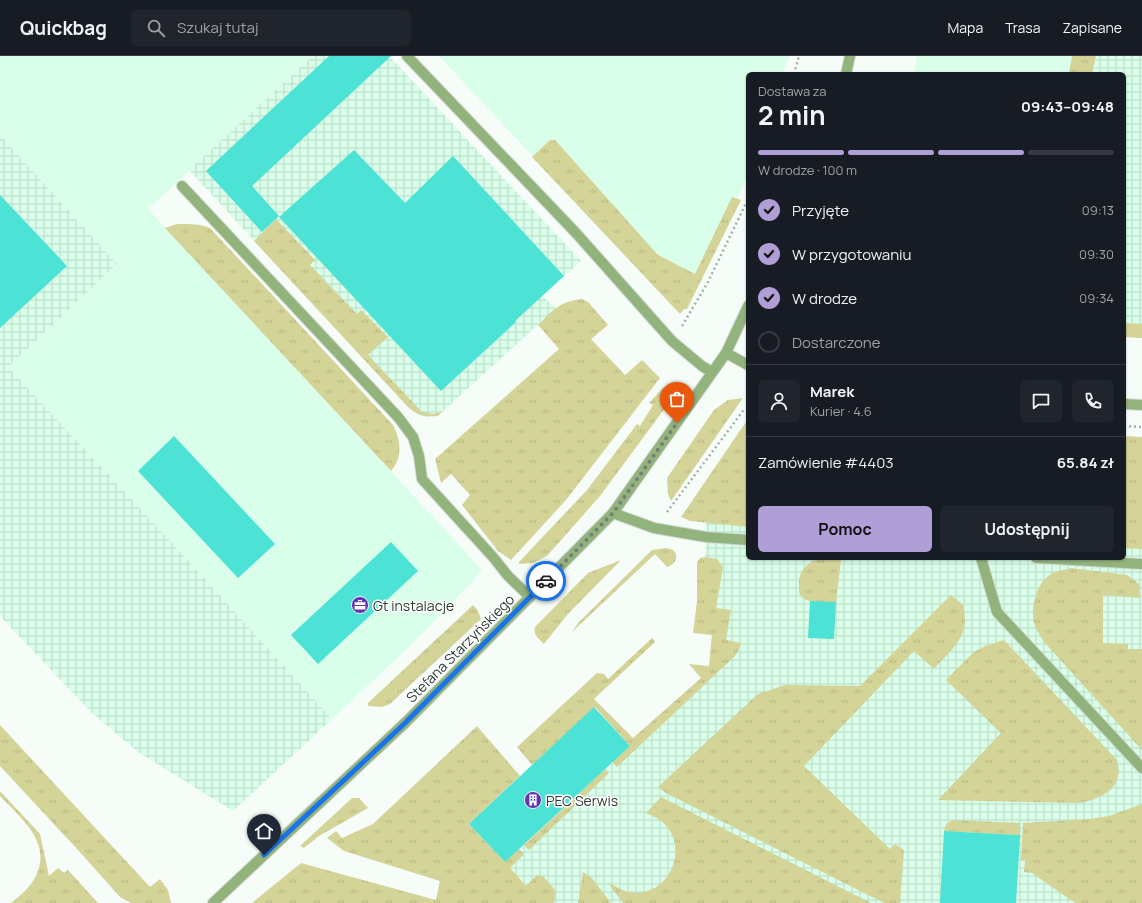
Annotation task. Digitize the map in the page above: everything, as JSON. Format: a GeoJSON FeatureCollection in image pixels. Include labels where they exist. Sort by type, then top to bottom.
{"type":"FeatureCollection","features":[{"type":"Feature","properties":{"kind":"street"},"geometry":{"type":"LineString","coordinates":[[407,56],[576,233],[672,341],[702,366],[712,372]]}},
{"type":"Feature","properties":{"kind":"street"},"geometry":{"type":"LineString","coordinates":[[846,72],[850,56]]}},
{"type":"Feature","properties":{"kind":"street"},"geometry":{"type":"LineString","coordinates":[[182,186],[398,417],[413,437],[419,456],[422,479],[493,557],[508,576],[530,597]]}},
{"type":"Feature","properties":{"kind":"street","name":"Stefana Starzyńskiego"},"geometry":{"type":"LineString","coordinates":[[213,903],[405,723],[613,513],[726,353],[746,310]]}},
{"type":"Feature","properties":{"kind":"street"},"geometry":{"type":"LineString","coordinates":[[726,353],[746,364]]}},
{"type":"Feature","properties":{"kind":"street"},"geometry":{"type":"LineString","coordinates":[[1126,404],[1142,405]]}},
{"type":"Feature","properties":{"kind":"street"},"geometry":{"type":"LineString","coordinates":[[613,513],[654,528],[706,537],[746,540]]}},
{"type":"Feature","properties":{"kind":"street"},"geometry":{"type":"LineString","coordinates":[[982,560],[997,612],[1142,768]]}},
{"type":"Feature","properties":{"kind":"street"},"geometry":{"type":"LineString","coordinates":[[1071,560],[1142,564]]}},
{"type":"Feature","properties":{"kind":"path"},"geometry":{"type":"LineString","coordinates":[[795,72],[800,56]]}},
{"type":"Feature","properties":{"kind":"path"},"geometry":{"type":"LineString","coordinates":[[672,341],[690,314],[708,282],[746,203]]}},
{"type":"Feature","properties":{"kind":"path"},"geometry":{"type":"LineString","coordinates":[[654,528],[743,411],[746,411]]}},
{"type":"Feature","properties":{"kind":"path"},"geometry":{"type":"LineString","coordinates":[[1126,426],[1142,427]]}},
{"type":"Feature","properties":{"kind":"shaded area"},"geometry":{"type":"Polygon","coordinates":[[[0,56],[313,56],[148,209],[482,570],[412,644],[332,719],[173,544],[8,367],[117,264],[0,135],[0,56]]]}},
{"type":"Feature","properties":{"kind":"shaded area"},"geometry":{"type":"Polygon","coordinates":[[[313,56],[389,56],[581,261],[542,296],[556,308],[438,416],[424,417],[408,407],[189,170],[313,56]]]}},
{"type":"Feature","properties":{"kind":"shaded area"},"geometry":{"type":"Polygon","coordinates":[[[439,56],[789,56],[784,72],[746,72],[746,179],[719,240],[680,314],[439,56]]]}},
{"type":"Feature","properties":{"kind":"shaded area"},"geometry":{"type":"Polygon","coordinates":[[[917,56],[1096,56],[1092,72],[914,72],[917,56]]]}},
{"type":"Feature","properties":{"kind":"shaded area"},"geometry":{"type":"Polygon","coordinates":[[[1096,56],[1142,56],[1142,324],[1126,323],[1126,72],[1092,72],[1096,56]]]}},
{"type":"Feature","properties":{"kind":"shaded area"},"geometry":{"type":"Polygon","coordinates":[[[0,135],[117,264],[8,367],[173,544],[332,719],[233,811],[138,752],[91,712],[0,616],[0,135]]]}},
{"type":"Feature","properties":{"kind":"shaded area"},"geometry":{"type":"Polygon","coordinates":[[[746,471],[746,560],[1126,560],[1126,488],[1142,489],[1142,903],[439,903],[438,889],[440,881],[505,862],[704,679],[709,670],[712,635],[701,634],[706,537],[705,509],[746,471]]]}},
{"type":"Feature","properties":{"kind":"green space"},"geometry":{"type":"Polygon","coordinates":[[[1072,56],[1096,56],[1092,72],[1069,72],[1072,56]]]}},
{"type":"Feature","properties":{"kind":"green space"},"geometry":{"type":"Polygon","coordinates":[[[550,140],[555,140],[658,255],[695,274],[732,197],[741,200],[687,309],[684,309],[680,314],[532,157],[550,140]]]}},
{"type":"Feature","properties":{"kind":"green space"},"geometry":{"type":"Polygon","coordinates":[[[276,219],[315,260],[310,265],[357,314],[361,310],[388,337],[368,355],[422,412],[433,414],[442,412],[438,416],[422,415],[408,407],[254,241],[276,219]]]}},
{"type":"Feature","properties":{"kind":"green space"},"geometry":{"type":"Polygon","coordinates":[[[177,224],[198,225],[210,228],[393,425],[398,437],[400,448],[398,460],[391,471],[165,228],[177,224]]]}},
{"type":"Feature","properties":{"kind":"green space"},"geometry":{"type":"Polygon","coordinates":[[[582,299],[588,302],[608,325],[591,339],[625,375],[642,360],[660,378],[566,500],[511,560],[498,551],[462,505],[470,495],[451,474],[441,483],[435,459],[559,349],[538,325],[562,304],[582,299]]]}},
{"type":"Feature","properties":{"kind":"green space"},"geometry":{"type":"Polygon","coordinates":[[[1126,323],[1142,324],[1142,338],[1126,337],[1126,323]]]}},
{"type":"Feature","properties":{"kind":"green space"},"geometry":{"type":"Polygon","coordinates":[[[664,387],[671,400],[600,496],[547,556],[533,563],[519,564],[519,562],[587,490],[637,424],[640,426],[653,405],[649,403],[664,387]]]}},
{"type":"Feature","properties":{"kind":"green space"},"geometry":{"type":"Polygon","coordinates":[[[743,398],[671,501],[668,494],[667,478],[714,410],[728,400],[743,398]]]}},
{"type":"Feature","properties":{"kind":"green space"},"geometry":{"type":"Polygon","coordinates":[[[746,422],[746,527],[690,521],[681,517],[746,422]]]}},
{"type":"Feature","properties":{"kind":"green space"},"geometry":{"type":"Polygon","coordinates":[[[1126,436],[1142,437],[1142,549],[1126,548],[1126,436]]]}},
{"type":"Feature","properties":{"kind":"green space"},"geometry":{"type":"Polygon","coordinates":[[[667,548],[673,550],[676,555],[676,560],[670,566],[667,567],[655,554],[572,632],[578,623],[652,550],[667,548]]]}},
{"type":"Feature","properties":{"kind":"green space"},"geometry":{"type":"Polygon","coordinates":[[[705,557],[717,559],[723,567],[716,608],[731,610],[726,640],[741,643],[735,656],[617,767],[612,762],[630,746],[595,707],[532,765],[517,747],[597,673],[604,674],[608,679],[652,638],[655,642],[594,699],[633,738],[701,678],[689,664],[709,666],[712,635],[693,633],[697,601],[697,563],[700,558],[705,557]]]}},
{"type":"Feature","properties":{"kind":"green space"},"geometry":{"type":"Polygon","coordinates":[[[621,560],[567,615],[544,644],[537,637],[535,627],[588,573],[621,560]]]}},
{"type":"Feature","properties":{"kind":"green space"},"geometry":{"type":"Polygon","coordinates":[[[816,560],[841,560],[836,603],[810,601],[801,596],[799,590],[800,576],[804,568],[816,560]]]}},
{"type":"Feature","properties":{"kind":"green space"},"geometry":{"type":"Polygon","coordinates":[[[1071,568],[1127,575],[1139,584],[1140,598],[1103,595],[1103,643],[1128,644],[1128,649],[1142,649],[1142,750],[1044,642],[1035,626],[1033,619],[1034,604],[1043,582],[1047,577],[1055,572],[1071,568]]]}},
{"type":"Feature","properties":{"kind":"green space"},"geometry":{"type":"Polygon","coordinates":[[[951,595],[963,605],[965,620],[962,635],[949,653],[934,669],[914,651],[804,766],[890,849],[895,844],[904,850],[900,903],[884,903],[666,793],[658,787],[758,694],[785,685],[860,686],[951,595]]]}},
{"type":"Feature","properties":{"kind":"green space"},"geometry":{"type":"Polygon","coordinates":[[[473,605],[477,609],[481,619],[390,704],[382,707],[368,706],[368,703],[473,605]]]}},
{"type":"Feature","properties":{"kind":"green space"},"geometry":{"type":"Polygon","coordinates":[[[1004,640],[1117,760],[1119,769],[1118,777],[1110,790],[1097,798],[1080,803],[938,800],[1001,733],[946,680],[974,652],[985,646],[1004,640]]]}},
{"type":"Feature","properties":{"kind":"green space"},"geometry":{"type":"Polygon","coordinates":[[[0,725],[150,887],[160,879],[168,890],[171,903],[131,903],[120,897],[0,766],[0,725]]]}},
{"type":"Feature","properties":{"kind":"green space"},"geometry":{"type":"Polygon","coordinates":[[[477,726],[520,776],[469,824],[505,862],[519,849],[524,854],[510,868],[526,886],[537,875],[543,876],[556,891],[554,903],[252,903],[301,863],[436,900],[440,881],[344,851],[327,838],[336,831],[342,838],[373,824],[477,726]]]}},
{"type":"Feature","properties":{"kind":"green space"},"geometry":{"type":"Polygon","coordinates":[[[605,769],[609,773],[529,850],[524,845],[605,769]]]}},
{"type":"Feature","properties":{"kind":"green space"},"geometry":{"type":"Polygon","coordinates":[[[0,791],[40,834],[49,876],[58,868],[64,873],[68,870],[98,903],[11,903],[31,884],[38,871],[40,858],[39,846],[27,825],[0,796],[0,791]]]}},
{"type":"Feature","properties":{"kind":"green space"},"geometry":{"type":"Polygon","coordinates":[[[661,797],[871,903],[623,903],[608,883],[628,892],[642,892],[655,888],[665,879],[672,868],[675,856],[675,843],[670,831],[660,820],[646,813],[661,797]]]}},
{"type":"Feature","properties":{"kind":"green space"},"geometry":{"type":"Polygon","coordinates":[[[352,798],[359,798],[368,808],[319,836],[304,848],[300,846],[352,798]]]}},
{"type":"Feature","properties":{"kind":"green space"},"geometry":{"type":"Polygon","coordinates":[[[1142,804],[1142,903],[1075,903],[1032,873],[1024,872],[1025,861],[1021,860],[1023,823],[1090,819],[1109,816],[1142,804]]]}},
{"type":"Feature","properties":{"kind":"green space"},"geometry":{"type":"Polygon","coordinates":[[[954,820],[1020,823],[1020,835],[944,831],[947,824],[954,820]]]}},
{"type":"Feature","properties":{"kind":"green space"},"geometry":{"type":"Polygon","coordinates":[[[583,872],[592,878],[611,903],[578,903],[583,872]]]}},
{"type":"Feature","properties":{"kind":"building"},"geometry":{"type":"Polygon","coordinates":[[[329,56],[391,56],[252,186],[279,216],[262,232],[206,171],[329,56]]]}},
{"type":"Feature","properties":{"kind":"building"},"geometry":{"type":"Polygon","coordinates":[[[354,150],[405,203],[453,156],[564,276],[441,391],[279,217],[354,150]]]}},
{"type":"Feature","properties":{"kind":"building"},"geometry":{"type":"Polygon","coordinates":[[[0,195],[67,266],[0,328],[0,195]]]}},
{"type":"Feature","properties":{"kind":"building"},"geometry":{"type":"Polygon","coordinates":[[[174,436],[275,544],[238,578],[138,471],[174,436]]]}},
{"type":"Feature","properties":{"kind":"building"},"geometry":{"type":"Polygon","coordinates":[[[391,542],[418,571],[318,664],[291,635],[391,542]]]}},
{"type":"Feature","properties":{"kind":"building"},"geometry":{"type":"Polygon","coordinates":[[[810,601],[836,602],[834,639],[808,638],[810,601]]]}},
{"type":"Feature","properties":{"kind":"building","name":"PEC Serwis"},"geometry":{"type":"Polygon","coordinates":[[[594,707],[630,746],[505,862],[469,824],[594,707]]]}},
{"type":"Feature","properties":{"kind":"building"},"geometry":{"type":"Polygon","coordinates":[[[944,831],[1020,835],[1016,903],[940,903],[944,831]]]}},
{"type":"Feature","properties":{"kind":"way so far"},"geometry":{"type":"LineString","coordinates":[[546,581],[613,513],[677,423]]}},
{"type":"Feature","properties":{"kind":"place","name":"Gt instalacje"},"geometry":{"type":"Point","coordinates":[360,605]}},
{"type":"Feature","properties":{"kind":"place","name":"PEC Serwis"},"geometry":{"type":"Point","coordinates":[533,800]}},
{"type":"Feature","properties":{"kind":"route"},"geometry":{"type":"LineString","coordinates":[[264,855],[405,723],[546,581]]}}]}
